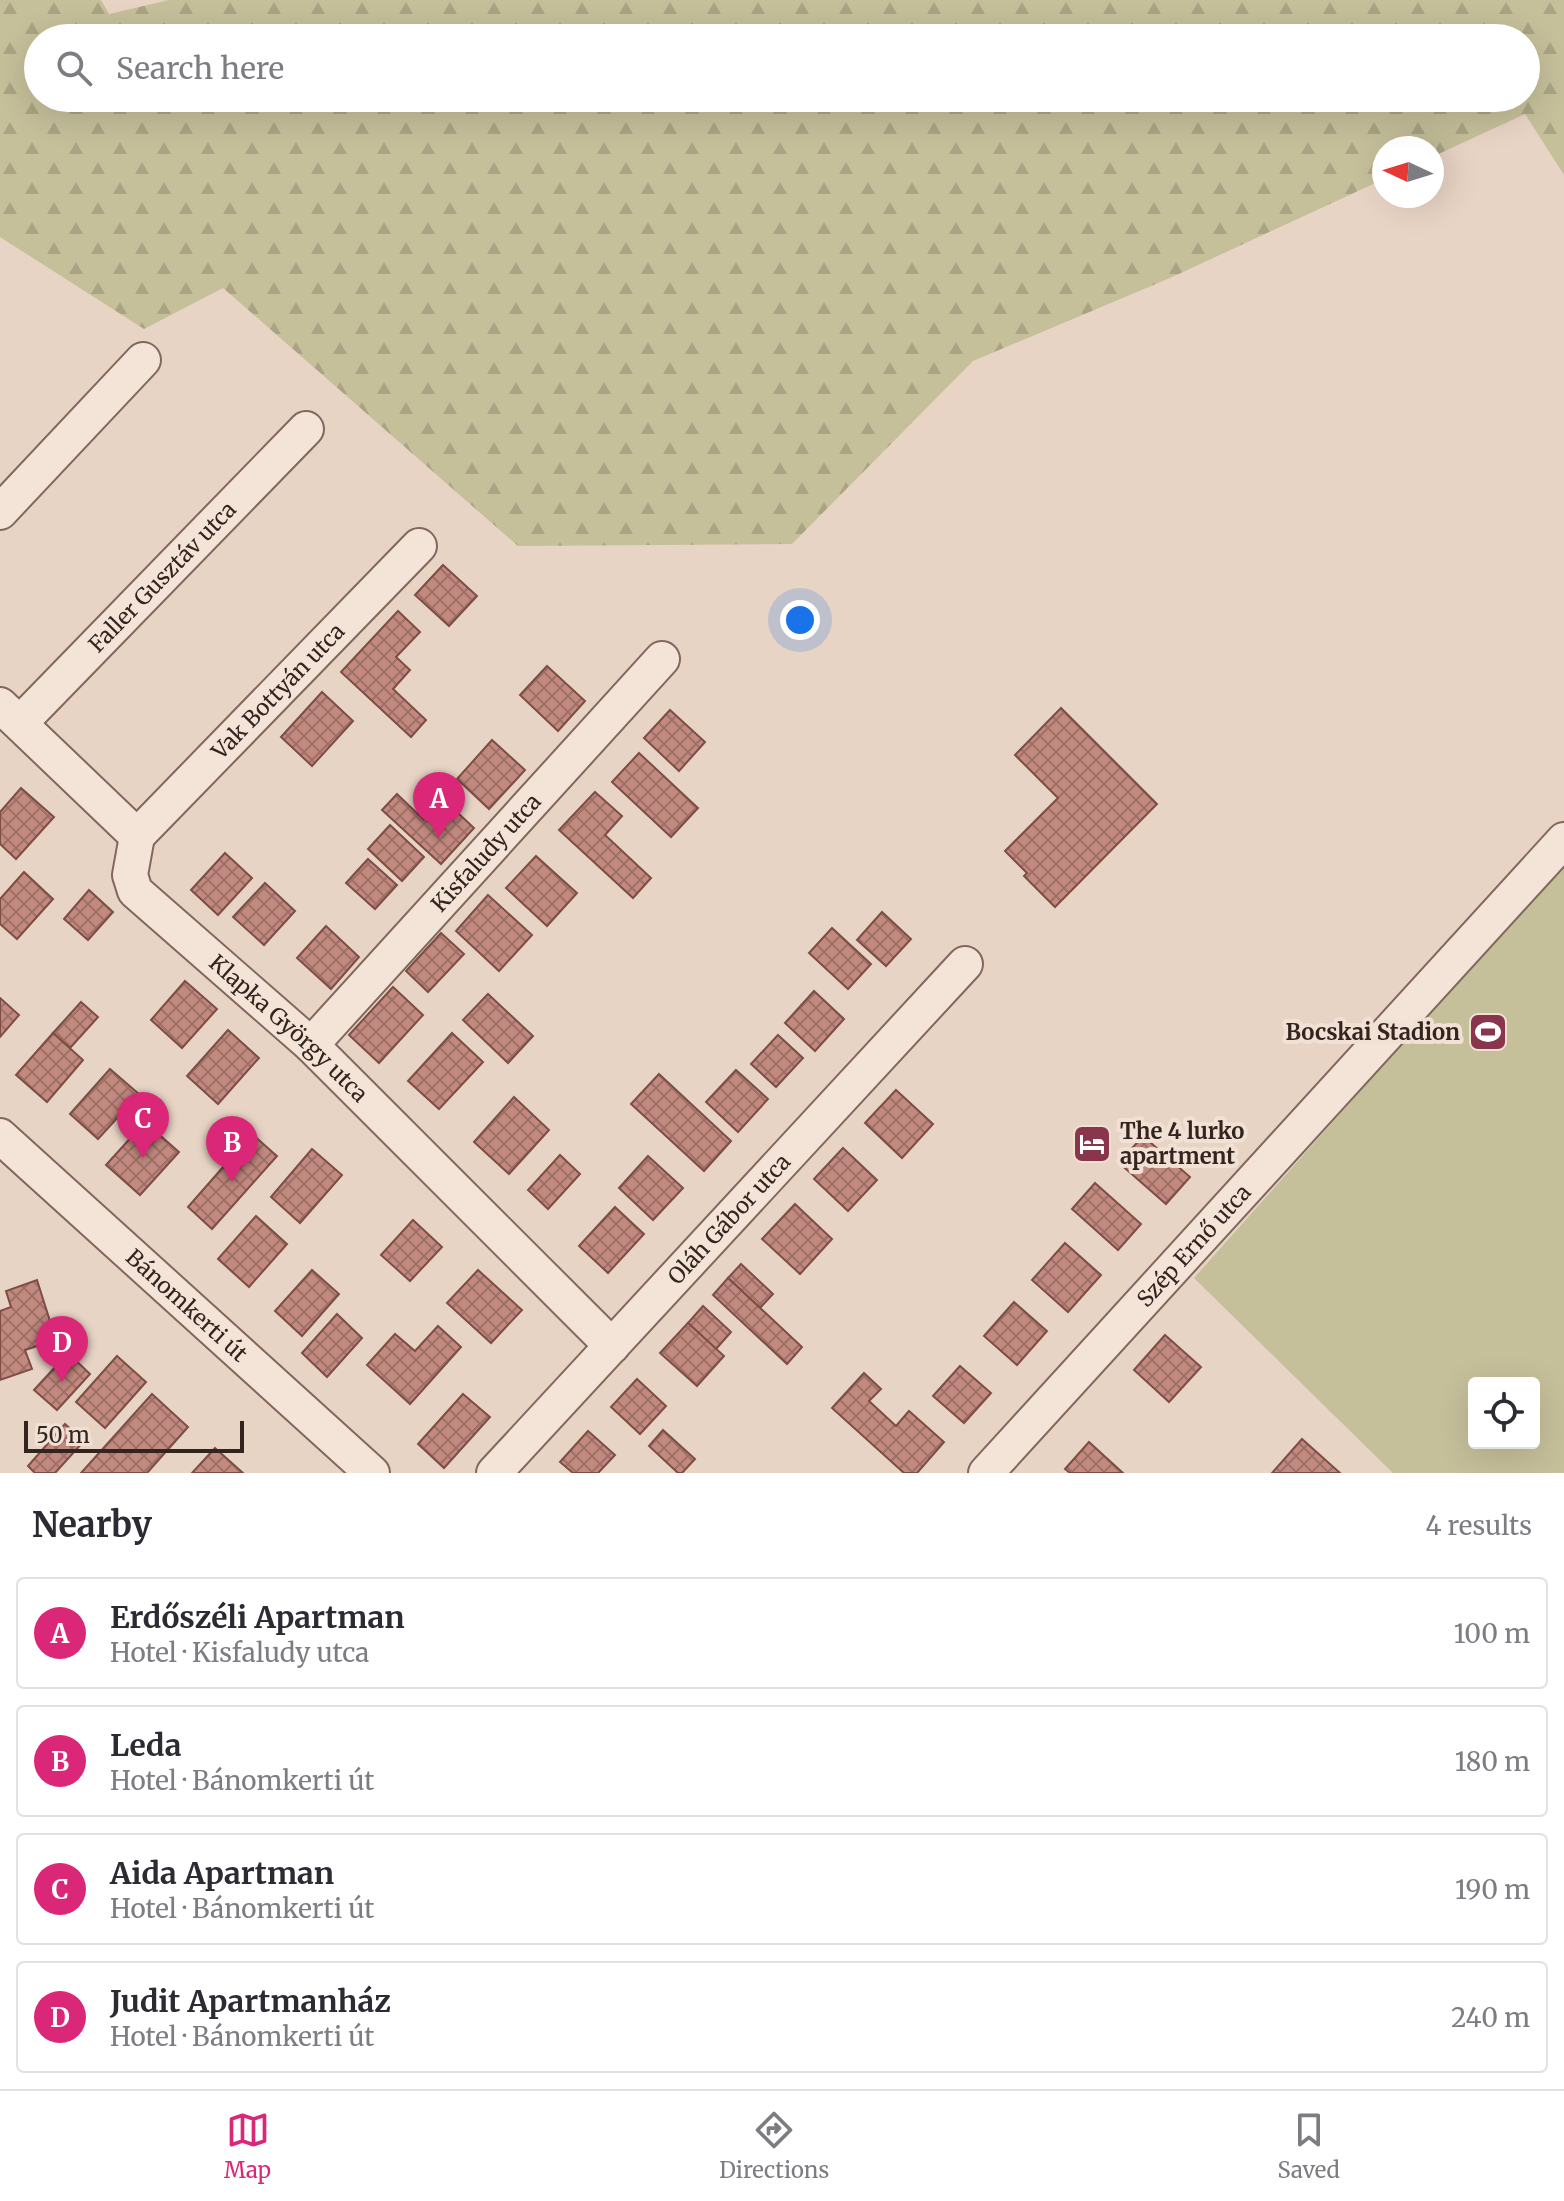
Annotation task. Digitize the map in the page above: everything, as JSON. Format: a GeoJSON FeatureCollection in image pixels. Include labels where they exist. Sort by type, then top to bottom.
{"type":"FeatureCollection","features":[{"type":"Feature","properties":{"kind":"street"},"geometry":{"type":"LineString","coordinates":[[0,512],[143,360]]}},
{"type":"Feature","properties":{"kind":"street","name":"Faller Gusztáv utca"},"geometry":{"type":"LineString","coordinates":[[10,714],[306,429]]}},
{"type":"Feature","properties":{"kind":"street","name":"Vak Bottyán utca"},"geometry":{"type":"LineString","coordinates":[[137,836],[419,546]]}},
{"type":"Feature","properties":{"kind":"street","name":"Kisfaludy utca"},"geometry":{"type":"LineString","coordinates":[[311,1045],[662,659]]}},
{"type":"Feature","properties":{"kind":"street"},"geometry":{"type":"LineString","coordinates":[[10,714],[137,836]]}},
{"type":"Feature","properties":{"kind":"street","name":"Klapka György utca"},"geometry":{"type":"LineString","coordinates":[[137,836],[130,875],[135,891],[311,1045],[612,1346]]}},
{"type":"Feature","properties":{"kind":"street","name":"Szép Ernő utca"},"geometry":{"type":"LineString","coordinates":[[986,1473],[1564,840]]}},
{"type":"Feature","properties":{"kind":"street","name":"Oláh Gábor utca"},"geometry":{"type":"LineString","coordinates":[[494,1473],[965,964]]}},
{"type":"Feature","properties":{"kind":"street","name":"Bánomkerti út"},"geometry":{"type":"LineString","coordinates":[[0,1136],[372,1473]]}},
{"type":"Feature","properties":{"kind":"green space"},"geometry":{"type":"Polygon","coordinates":[[[0,0],[101,0],[109,14],[169,0],[1564,0],[1564,175],[1525,114],[1444,151],[1444,136],[1372,136],[1372,185],[1170,278],[973,361],[792,544],[518,546],[223,288],[144,329],[0,237],[0,0]]]}},
{"type":"Feature","properties":{"kind":"green space","name":"Bocskai Stadion"},"geometry":{"type":"Polygon","coordinates":[[[1564,862],[1564,1473],[1393,1473],[1194,1278],[1564,862]]]}},
{"type":"Feature","properties":{"kind":"building"},"geometry":{"type":"Polygon","coordinates":[[[443,565],[477,596],[449,626],[415,595],[443,565]]]}},
{"type":"Feature","properties":{"kind":"building"},"geometry":{"type":"Polygon","coordinates":[[[398,611],[420,632],[396,657],[410,670],[393,689],[426,720],[411,737],[341,672],[398,611]]]}},
{"type":"Feature","properties":{"kind":"building"},"geometry":{"type":"Polygon","coordinates":[[[547,666],[585,701],[558,731],[520,695],[547,666]]]}},
{"type":"Feature","properties":{"kind":"building"},"geometry":{"type":"Polygon","coordinates":[[[322,692],[353,721],[312,766],[281,737],[322,692]]]}},
{"type":"Feature","properties":{"kind":"building"},"geometry":{"type":"Polygon","coordinates":[[[1061,708],[1157,804],[1055,907],[1024,876],[1027,873],[1005,851],[1058,798],[1015,755],[1061,708]]]}},
{"type":"Feature","properties":{"kind":"building"},"geometry":{"type":"Polygon","coordinates":[[[670,710],[705,742],[679,771],[644,738],[670,710]]]}},
{"type":"Feature","properties":{"kind":"building"},"geometry":{"type":"Polygon","coordinates":[[[492,740],[525,770],[489,809],[457,779],[492,740]]]}},
{"type":"Feature","properties":{"kind":"building"},"geometry":{"type":"Polygon","coordinates":[[[639,753],[698,808],[671,837],[612,782],[639,753]]]}},
{"type":"Feature","properties":{"kind":"building"},"geometry":{"type":"Polygon","coordinates":[[[21,788],[54,817],[16,859],[0,844],[0,812],[21,788]]]}},
{"type":"Feature","properties":{"kind":"building"},"geometry":{"type":"Polygon","coordinates":[[[595,792],[622,816],[605,835],[651,878],[633,898],[559,830],[595,792]]]}},
{"type":"Feature","properties":{"kind":"building"},"geometry":{"type":"Polygon","coordinates":[[[397,794],[424,820],[443,799],[474,828],[441,864],[382,810],[397,794]]]}},
{"type":"Feature","properties":{"kind":"building"},"geometry":{"type":"Polygon","coordinates":[[[390,825],[424,857],[402,881],[368,849],[390,825]]]}},
{"type":"Feature","properties":{"kind":"building"},"geometry":{"type":"Polygon","coordinates":[[[225,853],[252,878],[218,915],[191,890],[225,853]]]}},
{"type":"Feature","properties":{"kind":"building"},"geometry":{"type":"Polygon","coordinates":[[[536,856],[577,893],[547,926],[506,888],[536,856]]]}},
{"type":"Feature","properties":{"kind":"building"},"geometry":{"type":"Polygon","coordinates":[[[368,859],[397,885],[375,909],[346,883],[368,859]]]}},
{"type":"Feature","properties":{"kind":"building"},"geometry":{"type":"Polygon","coordinates":[[[24,872],[53,899],[17,939],[0,924],[0,899],[24,872]]]}},
{"type":"Feature","properties":{"kind":"building"},"geometry":{"type":"Polygon","coordinates":[[[265,883],[295,911],[264,945],[233,917],[265,883]]]}},
{"type":"Feature","properties":{"kind":"building"},"geometry":{"type":"Polygon","coordinates":[[[89,890],[113,912],[88,940],[64,919],[89,890]]]}},
{"type":"Feature","properties":{"kind":"building"},"geometry":{"type":"Polygon","coordinates":[[[488,895],[532,935],[499,971],[456,931],[488,895]]]}},
{"type":"Feature","properties":{"kind":"building"},"geometry":{"type":"Polygon","coordinates":[[[882,912],[911,939],[886,966],[857,940],[882,912]]]}},
{"type":"Feature","properties":{"kind":"building"},"geometry":{"type":"Polygon","coordinates":[[[326,926],[359,957],[331,989],[297,958],[326,926]]]}},
{"type":"Feature","properties":{"kind":"building"},"geometry":{"type":"Polygon","coordinates":[[[832,928],[871,964],[848,989],[809,953],[832,928]]]}},
{"type":"Feature","properties":{"kind":"building"},"geometry":{"type":"Polygon","coordinates":[[[441,933],[464,954],[428,992],[406,971],[441,933]]]}},
{"type":"Feature","properties":{"kind":"building"},"geometry":{"type":"Polygon","coordinates":[[[185,981],[217,1009],[182,1048],[151,1020],[185,981]]]}},
{"type":"Feature","properties":{"kind":"building"},"geometry":{"type":"Polygon","coordinates":[[[393,987],[423,1015],[379,1063],[349,1035],[393,987]]]}},
{"type":"Feature","properties":{"kind":"building"},"geometry":{"type":"Polygon","coordinates":[[[814,991],[844,1019],[815,1051],[785,1023],[814,991]]]}},
{"type":"Feature","properties":{"kind":"building"},"geometry":{"type":"Polygon","coordinates":[[[488,994],[533,1036],[508,1063],[463,1020],[488,994]]]}},
{"type":"Feature","properties":{"kind":"building"},"geometry":{"type":"Polygon","coordinates":[[[0,998],[19,1015],[0,1037],[0,998]]]}},
{"type":"Feature","properties":{"kind":"building"},"geometry":{"type":"Polygon","coordinates":[[[81,1002],[98,1017],[70,1048],[53,1033],[81,1002]]]}},
{"type":"Feature","properties":{"kind":"building"},"geometry":{"type":"Polygon","coordinates":[[[228,1030],[259,1058],[218,1104],[187,1076],[228,1030]]]}},
{"type":"Feature","properties":{"kind":"building"},"geometry":{"type":"Polygon","coordinates":[[[53,1033],[83,1060],[47,1102],[16,1075],[53,1033]]]}},
{"type":"Feature","properties":{"kind":"building"},"geometry":{"type":"Polygon","coordinates":[[[452,1033],[483,1062],[439,1109],[408,1081],[452,1033]]]}},
{"type":"Feature","properties":{"kind":"building"},"geometry":{"type":"Polygon","coordinates":[[[778,1035],[803,1058],[776,1087],[751,1064],[778,1035]]]}},
{"type":"Feature","properties":{"kind":"building"},"geometry":{"type":"Polygon","coordinates":[[[110,1069],[139,1094],[98,1139],[70,1114],[110,1069]]]}},
{"type":"Feature","properties":{"kind":"building"},"geometry":{"type":"Polygon","coordinates":[[[736,1070],[768,1099],[738,1132],[706,1102],[736,1070]]]}},
{"type":"Feature","properties":{"kind":"building"},"geometry":{"type":"Polygon","coordinates":[[[659,1074],[731,1141],[704,1171],[631,1104],[659,1074]]]}},
{"type":"Feature","properties":{"kind":"building"},"geometry":{"type":"Polygon","coordinates":[[[896,1090],[933,1124],[902,1158],[865,1123],[896,1090]]]}},
{"type":"Feature","properties":{"kind":"building"},"geometry":{"type":"Polygon","coordinates":[[[514,1097],[549,1130],[509,1174],[474,1142],[514,1097]]]}},
{"type":"Feature","properties":{"kind":"building"},"geometry":{"type":"Polygon","coordinates":[[[145,1122],[179,1152],[140,1195],[106,1165],[145,1122]]]}},
{"type":"Feature","properties":{"kind":"building"},"geometry":{"type":"Polygon","coordinates":[[[252,1134],[277,1156],[212,1229],[188,1207],[252,1134]]]}},
{"type":"Feature","properties":{"kind":"building"},"geometry":{"type":"Polygon","coordinates":[[[1143,1136],[1190,1177],[1166,1204],[1119,1163],[1143,1136]]]}},
{"type":"Feature","properties":{"kind":"building"},"geometry":{"type":"Polygon","coordinates":[[[843,1148],[877,1180],[848,1211],[814,1179],[843,1148]]]}},
{"type":"Feature","properties":{"kind":"building"},"geometry":{"type":"Polygon","coordinates":[[[312,1149],[342,1175],[300,1223],[271,1197],[312,1149]]]}},
{"type":"Feature","properties":{"kind":"building"},"geometry":{"type":"Polygon","coordinates":[[[560,1155],[580,1174],[548,1209],[528,1190],[560,1155]]]}},
{"type":"Feature","properties":{"kind":"building"},"geometry":{"type":"Polygon","coordinates":[[[648,1156],[683,1188],[653,1220],[619,1188],[648,1156]]]}},
{"type":"Feature","properties":{"kind":"building"},"geometry":{"type":"Polygon","coordinates":[[[1095,1183],[1141,1224],[1118,1250],[1072,1209],[1095,1183]]]}},
{"type":"Feature","properties":{"kind":"building"},"geometry":{"type":"Polygon","coordinates":[[[795,1204],[832,1239],[800,1274],[762,1239],[795,1204]]]}},
{"type":"Feature","properties":{"kind":"building"},"geometry":{"type":"Polygon","coordinates":[[[615,1207],[644,1234],[608,1273],[579,1246],[615,1207]]]}},
{"type":"Feature","properties":{"kind":"building"},"geometry":{"type":"Polygon","coordinates":[[[256,1216],[287,1244],[249,1287],[218,1259],[256,1216]]]}},
{"type":"Feature","properties":{"kind":"building"},"geometry":{"type":"Polygon","coordinates":[[[413,1220],[442,1247],[410,1281],[381,1255],[413,1220]]]}},
{"type":"Feature","properties":{"kind":"building"},"geometry":{"type":"Polygon","coordinates":[[[1065,1243],[1101,1275],[1068,1312],[1032,1280],[1065,1243]]]}},
{"type":"Feature","properties":{"kind":"building"},"geometry":{"type":"Polygon","coordinates":[[[741,1264],[773,1294],[760,1308],[728,1278],[741,1264]]]}},
{"type":"Feature","properties":{"kind":"building"},"geometry":{"type":"Polygon","coordinates":[[[312,1270],[339,1294],[302,1336],[275,1311],[312,1270]]]}},
{"type":"Feature","properties":{"kind":"building"},"geometry":{"type":"Polygon","coordinates":[[[478,1270],[522,1310],[491,1343],[447,1303],[478,1270]]]}},
{"type":"Feature","properties":{"kind":"building"},"geometry":{"type":"Polygon","coordinates":[[[728,1278],[802,1347],[787,1364],[713,1295],[728,1278]]]}},
{"type":"Feature","properties":{"kind":"building"},"geometry":{"type":"Polygon","coordinates":[[[37,1280],[56,1340],[25,1350],[32,1369],[0,1380],[0,1311],[11,1307],[6,1291],[37,1280]]]}},
{"type":"Feature","properties":{"kind":"building"},"geometry":{"type":"Polygon","coordinates":[[[1014,1302],[1047,1331],[1017,1365],[984,1336],[1014,1302]]]}},
{"type":"Feature","properties":{"kind":"building"},"geometry":{"type":"Polygon","coordinates":[[[703,1306],[731,1332],[716,1349],[688,1323],[703,1306]]]}},
{"type":"Feature","properties":{"kind":"building"},"geometry":{"type":"Polygon","coordinates":[[[337,1314],[362,1338],[327,1377],[302,1353],[337,1314]]]}},
{"type":"Feature","properties":{"kind":"building"},"geometry":{"type":"Polygon","coordinates":[[[688,1323],[724,1356],[697,1386],[660,1353],[688,1323]]]}},
{"type":"Feature","properties":{"kind":"building"},"geometry":{"type":"Polygon","coordinates":[[[438,1326],[461,1347],[410,1404],[367,1365],[395,1334],[415,1351],[438,1326]]]}},
{"type":"Feature","properties":{"kind":"building"},"geometry":{"type":"Polygon","coordinates":[[[1165,1335],[1201,1367],[1169,1402],[1134,1370],[1165,1335]]]}},
{"type":"Feature","properties":{"kind":"building"},"geometry":{"type":"Polygon","coordinates":[[[68,1353],[90,1374],[57,1410],[34,1390],[68,1353]]]}},
{"type":"Feature","properties":{"kind":"building"},"geometry":{"type":"Polygon","coordinates":[[[117,1356],[146,1382],[105,1428],[76,1402],[117,1356]]]}},
{"type":"Feature","properties":{"kind":"building"},"geometry":{"type":"Polygon","coordinates":[[[960,1366],[991,1393],[964,1423],[933,1396],[960,1366]]]}},
{"type":"Feature","properties":{"kind":"building"},"geometry":{"type":"Polygon","coordinates":[[[864,1373],[881,1389],[869,1401],[896,1426],[909,1411],[944,1442],[917,1473],[904,1473],[832,1408],[864,1373]]]}},
{"type":"Feature","properties":{"kind":"building"},"geometry":{"type":"Polygon","coordinates":[[[637,1379],[666,1406],[640,1434],[611,1407],[637,1379]]]}},
{"type":"Feature","properties":{"kind":"building"},"geometry":{"type":"Polygon","coordinates":[[[152,1394],[188,1427],[147,1473],[81,1473],[152,1394]]]}},
{"type":"Feature","properties":{"kind":"building"},"geometry":{"type":"Polygon","coordinates":[[[463,1394],[490,1417],[444,1468],[418,1444],[463,1394]]]}},
{"type":"Feature","properties":{"kind":"building"},"geometry":{"type":"Polygon","coordinates":[[[65,1424],[84,1441],[55,1473],[35,1473],[28,1466],[65,1424]]]}},
{"type":"Feature","properties":{"kind":"building"},"geometry":{"type":"Polygon","coordinates":[[[663,1430],[695,1459],[682,1473],[678,1473],[649,1446],[663,1430]]]}},
{"type":"Feature","properties":{"kind":"building"},"geometry":{"type":"Polygon","coordinates":[[[588,1431],[615,1455],[598,1473],[573,1473],[560,1462],[588,1431]]]}},
{"type":"Feature","properties":{"kind":"building"},"geometry":{"type":"Polygon","coordinates":[[[1302,1439],[1340,1473],[1272,1473],[1302,1439]]]}},
{"type":"Feature","properties":{"kind":"building"},"geometry":{"type":"Polygon","coordinates":[[[1089,1442],[1123,1473],[1070,1473],[1065,1469],[1089,1442]]]}},
{"type":"Feature","properties":{"kind":"building"},"geometry":{"type":"Polygon","coordinates":[[[215,1448],[243,1473],[192,1473],[215,1448]]]}},
{"type":"Feature","properties":{"kind":"place","name":"Erdőszéli Apartman"},"geometry":{"type":"Point","coordinates":[439,838]}},
{"type":"Feature","properties":{"kind":"place","name":"Bocskai Stadion"},"geometry":{"type":"Point","coordinates":[1488,1032]}},
{"type":"Feature","properties":{"kind":"place","name":"The 4 lurko apartment"},"geometry":{"type":"Point","coordinates":[1092,1144]}},
{"type":"Feature","properties":{"kind":"place","name":"Aida Apartman"},"geometry":{"type":"Point","coordinates":[143,1158]}},
{"type":"Feature","properties":{"kind":"place","name":"Leda"},"geometry":{"type":"Point","coordinates":[232,1182]}},
{"type":"Feature","properties":{"kind":"place","name":"Judit Apartmanház"},"geometry":{"type":"Point","coordinates":[62,1382]}}]}
